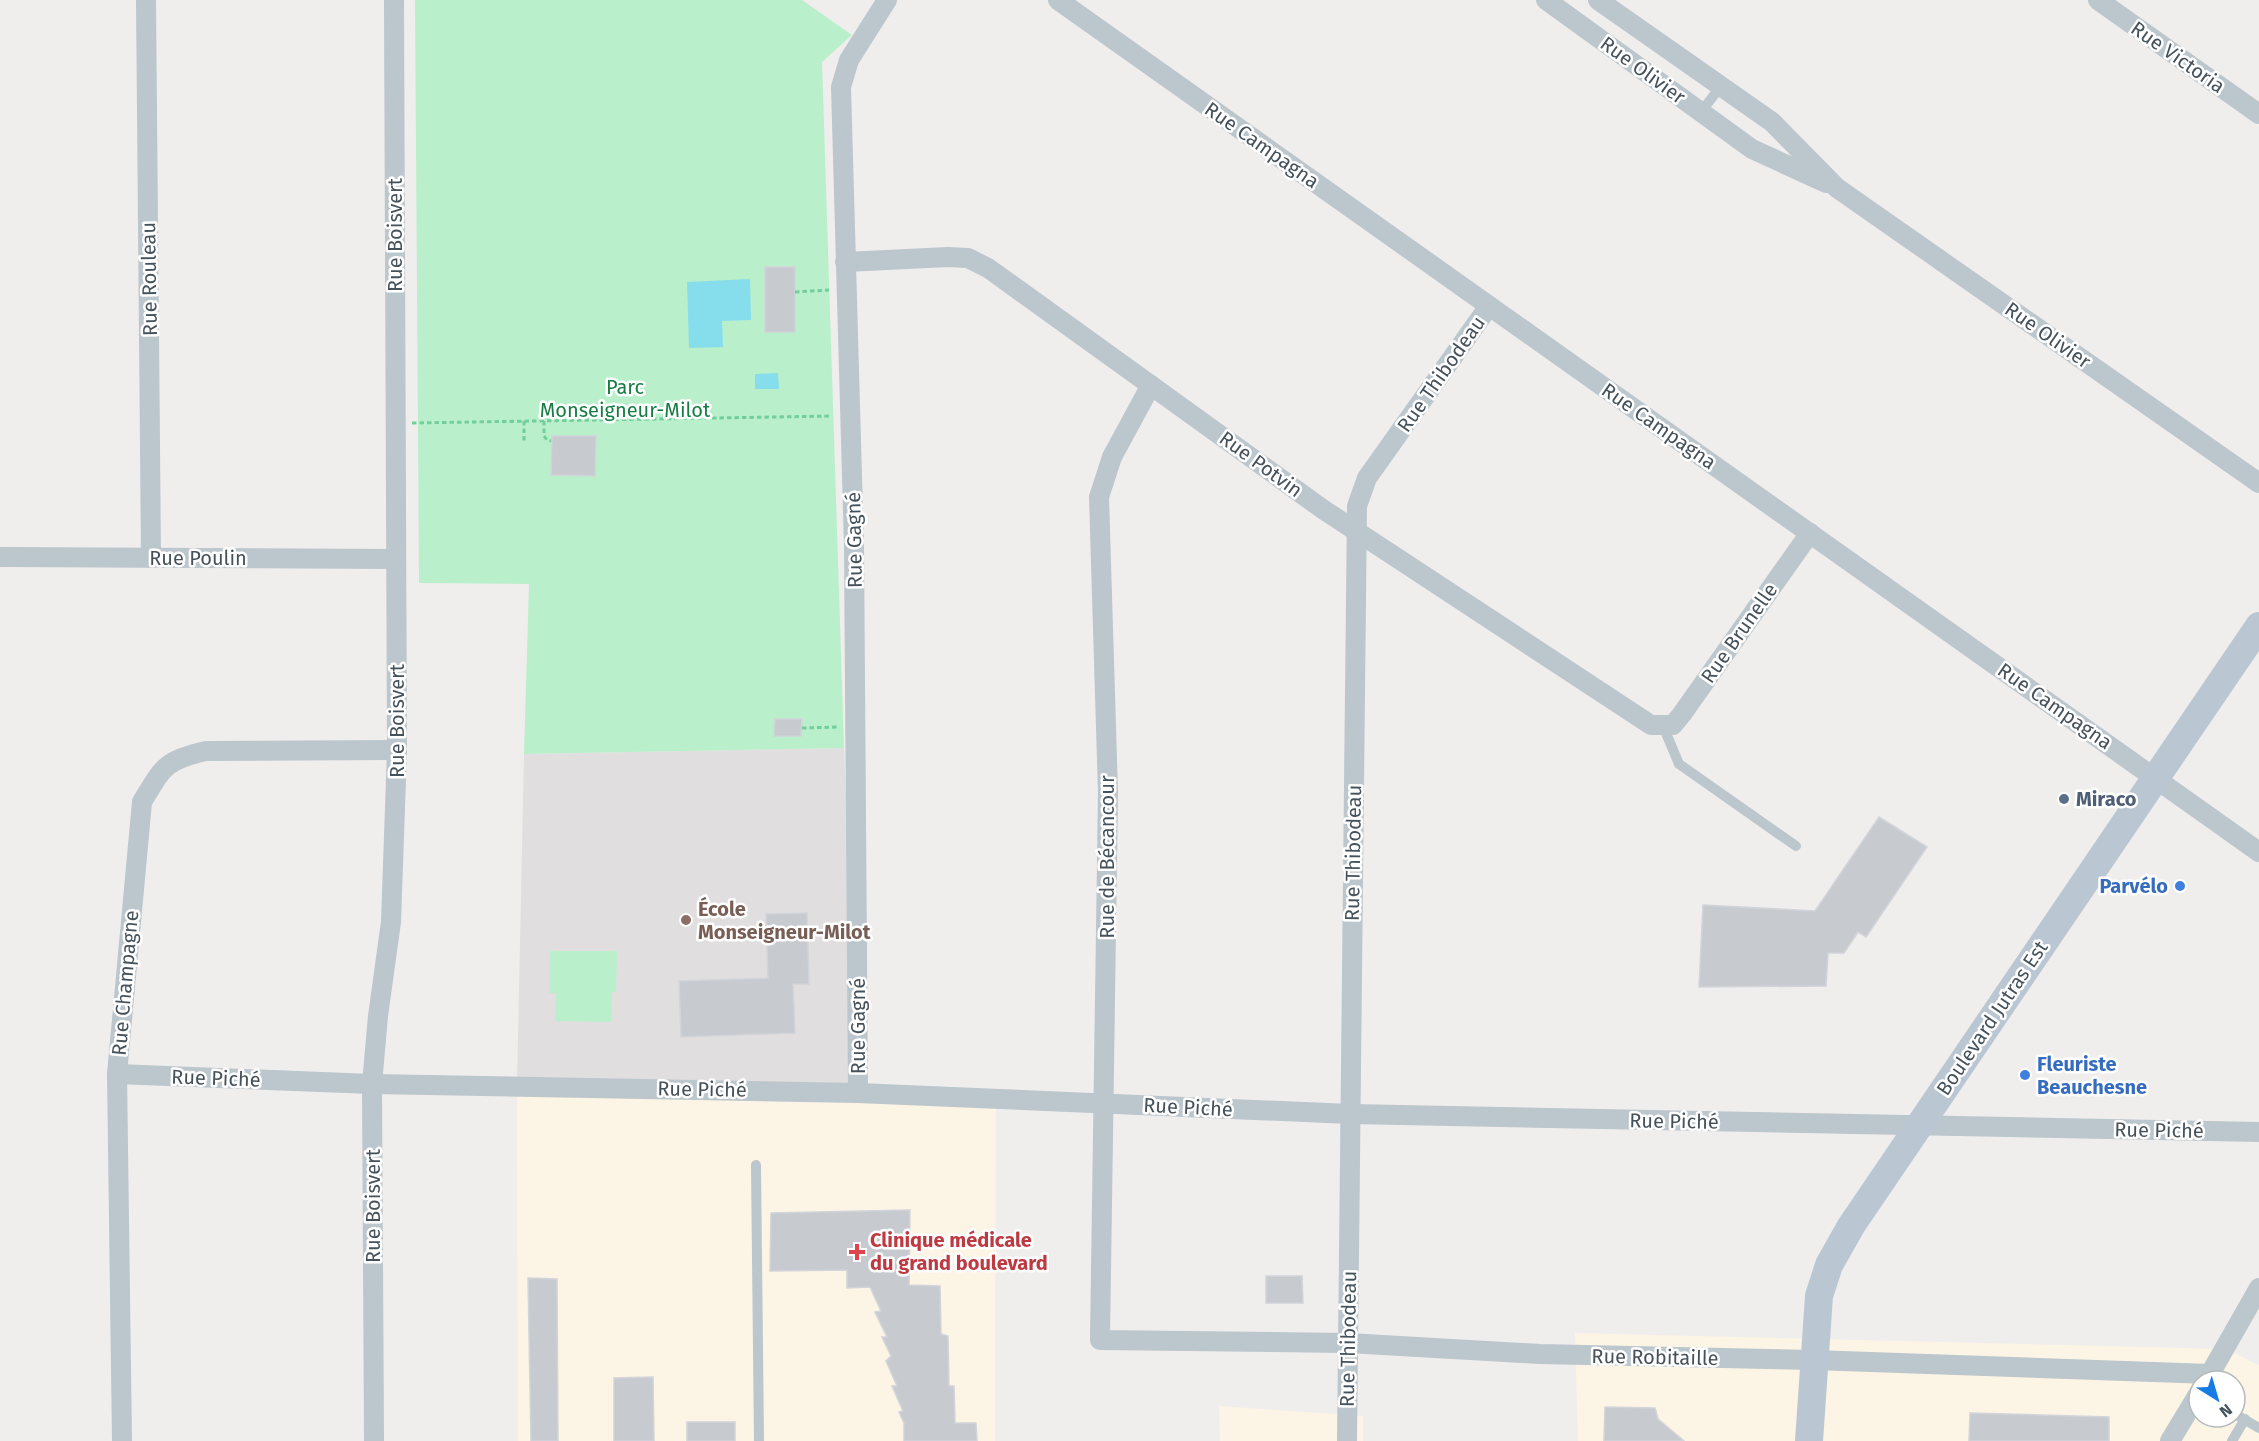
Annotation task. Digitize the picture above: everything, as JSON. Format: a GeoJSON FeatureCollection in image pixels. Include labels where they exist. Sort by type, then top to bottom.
{"type":"FeatureCollection","features":[{"type":"Feature","properties":{"kind":"main road","name":"Boulevard Jutras Est"},"geometry":{"type":"LineString","coordinates":[[1809,1441],[1819,1296],[1829,1265],[1851,1226],[2259,626]]}},
{"type":"Feature","properties":{"kind":"street","name":"Rue Rouleau"},"geometry":{"type":"LineString","coordinates":[[146,0],[152,558]]}},
{"type":"Feature","properties":{"kind":"street","name":"Rue Boisvert"},"geometry":{"type":"LineString","coordinates":[[374,1441],[372,1084],[378,1016],[391,922],[397,750],[394,0]]}},
{"type":"Feature","properties":{"kind":"street","name":"Rue Gagné"},"geometry":{"type":"LineString","coordinates":[[858,1093],[851,416],[841,87],[849,60],[887,0]]}},
{"type":"Feature","properties":{"kind":"street","name":"Rue Campagna"},"geometry":{"type":"LineString","coordinates":[[1058,0],[2259,852]]}},
{"type":"Feature","properties":{"kind":"street","name":"Rue Olivier"},"geometry":{"type":"LineString","coordinates":[[1546,0],[1752,149],[1837,188],[2259,483]]}},
{"type":"Feature","properties":{"kind":"street","name":"Rue Olivier"},"geometry":{"type":"LineString","coordinates":[[1598,0],[1772,122],[1837,188]]}},
{"type":"Feature","properties":{"kind":"street","name":"Rue Victoria"},"geometry":{"type":"LineString","coordinates":[[2098,0],[2259,114]]}},
{"type":"Feature","properties":{"kind":"street","name":"Rue Potvin"},"geometry":{"type":"LineString","coordinates":[[846,262],[948,257],[968,258],[988,268],[1358,532],[1652,725],[1663,726]]}},
{"type":"Feature","properties":{"kind":"street","name":"Rue Thibodeau"},"geometry":{"type":"LineString","coordinates":[[1347,1441],[1357,506],[1367,478],[1489,306]]}},
{"type":"Feature","properties":{"kind":"street","name":"Rue de Bécancour"},"geometry":{"type":"LineString","coordinates":[[1100,1340],[1108,793],[1099,497],[1112,457],[1151,385]]}},
{"type":"Feature","properties":{"kind":"street","name":"Rue Brunelle"},"geometry":{"type":"LineString","coordinates":[[1663,726],[1673,725],[1682,714],[1810,533]]}},
{"type":"Feature","properties":{"kind":"street","name":"Rue Poulin"},"geometry":{"type":"LineString","coordinates":[[0,557],[396,559]]}},
{"type":"Feature","properties":{"kind":"street","name":"Rue Champagne"},"geometry":{"type":"LineString","coordinates":[[122,1441],[117,1074],[142,802],[166,766],[182,756],[206,751],[397,750]]}},
{"type":"Feature","properties":{"kind":"street","name":"Rue Piché"},"geometry":{"type":"LineString","coordinates":[[117,1074],[372,1084],[858,1093],[1350,1114],[2259,1132]]}},
{"type":"Feature","properties":{"kind":"street"},"geometry":{"type":"LineString","coordinates":[[2213,1369],[2259,1288]]}},
{"type":"Feature","properties":{"kind":"street","name":"Rue Robitaille"},"geometry":{"type":"LineString","coordinates":[[1100,1340],[1347,1343],[1540,1354],[1814,1360],[2187,1376]]}},
{"type":"Feature","properties":{"kind":"street"},"geometry":{"type":"LineString","coordinates":[[2170,1441],[2187,1413]]}},
{"type":"Feature","properties":{"kind":"lane"},"geometry":{"type":"LineString","coordinates":[[1701,112],[1721,86]]}},
{"type":"Feature","properties":{"kind":"lane"},"geometry":{"type":"LineString","coordinates":[[1663,726],[1679,764],[1796,846]]}},
{"type":"Feature","properties":{"kind":"lane"},"geometry":{"type":"LineString","coordinates":[[756,1164],[759,1441]]}},
{"type":"Feature","properties":{"kind":"path"},"geometry":{"type":"LineString","coordinates":[[795,292],[847,289]]}},
{"type":"Feature","properties":{"kind":"path"},"geometry":{"type":"LineString","coordinates":[[396,424],[851,416]]}},
{"type":"Feature","properties":{"kind":"path"},"geometry":{"type":"LineString","coordinates":[[544,421],[544,436],[546,440],[551,441]]}},
{"type":"Feature","properties":{"kind":"path"},"geometry":{"type":"LineString","coordinates":[[524,422],[525,441]]}},
{"type":"Feature","properties":{"kind":"path"},"geometry":{"type":"LineString","coordinates":[[801,728],[855,727]]}},
{"type":"Feature","properties":{"kind":"shaded area","name":"École Monseigneur-Milot"},"geometry":{"type":"Polygon","coordinates":[[[844,748],[858,1093],[517,1086],[524,754],[844,748]]]}},
{"type":"Feature","properties":{"kind":"shaded area"},"geometry":{"type":"Polygon","coordinates":[[[517,1086],[996,1099],[995,1441],[518,1441],[517,1086]]]}},
{"type":"Feature","properties":{"kind":"shaded area"},"geometry":{"type":"Polygon","coordinates":[[[1575,1333],[2225,1349],[2259,1365],[2259,1441],[1578,1441],[1575,1333]]]}},
{"type":"Feature","properties":{"kind":"shaded area"},"geometry":{"type":"Polygon","coordinates":[[[1219,1406],[1363,1416],[1363,1441],[1220,1441],[1219,1406]]]}},
{"type":"Feature","properties":{"kind":"green space","name":"Parc Monseigneur-Milot"},"geometry":{"type":"Polygon","coordinates":[[[415,0],[802,0],[852,35],[822,62],[844,748],[524,754],[529,584],[419,583],[415,0]]]}},
{"type":"Feature","properties":{"kind":"green space"},"geometry":{"type":"Polygon","coordinates":[[[550,951],[617,951],[616,992],[612,992],[611,1022],[555,1021],[556,993],[549,993],[550,951]]]}},
{"type":"Feature","properties":{"kind":"water"},"geometry":{"type":"Polygon","coordinates":[[[750,279],[751,320],[722,321],[723,347],[689,348],[687,282],[750,279]]]}},
{"type":"Feature","properties":{"kind":"water"},"geometry":{"type":"Polygon","coordinates":[[[778,373],[779,389],[755,389],[755,374],[778,373]]]}},
{"type":"Feature","properties":{"kind":"building"},"geometry":{"type":"Polygon","coordinates":[[[765,267],[795,267],[795,332],[765,332],[765,267]]]}},
{"type":"Feature","properties":{"kind":"building"},"geometry":{"type":"Polygon","coordinates":[[[552,436],[596,436],[595,476],[551,475],[552,436]]]}},
{"type":"Feature","properties":{"kind":"building"},"geometry":{"type":"Polygon","coordinates":[[[775,719],[802,719],[801,736],[774,736],[775,719]]]}},
{"type":"Feature","properties":{"kind":"building"},"geometry":{"type":"Polygon","coordinates":[[[1879,817],[1927,847],[1866,937],[1858,932],[1844,953],[1828,953],[1826,986],[1699,987],[1703,905],[1815,911],[1879,817]]]}},
{"type":"Feature","properties":{"kind":"building"},"geometry":{"type":"Polygon","coordinates":[[[807,913],[809,984],[793,984],[795,1033],[681,1037],[679,981],[768,978],[766,914],[807,913]]]}},
{"type":"Feature","properties":{"kind":"building"},"geometry":{"type":"Polygon","coordinates":[[[910,1210],[909,1285],[940,1286],[941,1334],[948,1336],[949,1386],[954,1386],[955,1423],[976,1423],[977,1441],[904,1441],[904,1423],[899,1412],[903,1411],[892,1386],[897,1386],[886,1361],[891,1356],[882,1337],[887,1337],[875,1312],[881,1311],[870,1287],[847,1288],[847,1270],[770,1271],[771,1213],[910,1210]]]}},
{"type":"Feature","properties":{"kind":"building"},"geometry":{"type":"Polygon","coordinates":[[[1266,1276],[1302,1276],[1303,1303],[1266,1303],[1266,1276]]]}},
{"type":"Feature","properties":{"kind":"building"},"geometry":{"type":"Polygon","coordinates":[[[528,1278],[557,1279],[558,1441],[531,1441],[528,1278]]]}},
{"type":"Feature","properties":{"kind":"building"},"geometry":{"type":"Polygon","coordinates":[[[653,1377],[654,1441],[614,1441],[614,1378],[653,1377]]]}},
{"type":"Feature","properties":{"kind":"building"},"geometry":{"type":"Polygon","coordinates":[[[1605,1407],[1655,1408],[1658,1419],[1684,1441],[1604,1441],[1605,1407]]]}},
{"type":"Feature","properties":{"kind":"building"},"geometry":{"type":"Polygon","coordinates":[[[1970,1413],[2109,1417],[2109,1441],[1969,1441],[1970,1413]]]}},
{"type":"Feature","properties":{"kind":"building"},"geometry":{"type":"Polygon","coordinates":[[[687,1422],[735,1422],[735,1441],[687,1441],[687,1422]]]}},
{"type":"Feature","properties":{"kind":"place","name":"Miraco"},"geometry":{"type":"Point","coordinates":[2064,799]}},
{"type":"Feature","properties":{"kind":"place","name":"Parvélo"},"geometry":{"type":"Point","coordinates":[2180,886]}},
{"type":"Feature","properties":{"kind":"place","name":"École Monseigneur-Milot"},"geometry":{"type":"Point","coordinates":[686,920]}},
{"type":"Feature","properties":{"kind":"place","name":"Fleuriste Beauchesne"},"geometry":{"type":"Point","coordinates":[2025,1075]}},
{"type":"Feature","properties":{"kind":"place","name":"Clinique médicale du grand boulevard"},"geometry":{"type":"Point","coordinates":[857,1252]}}]}
